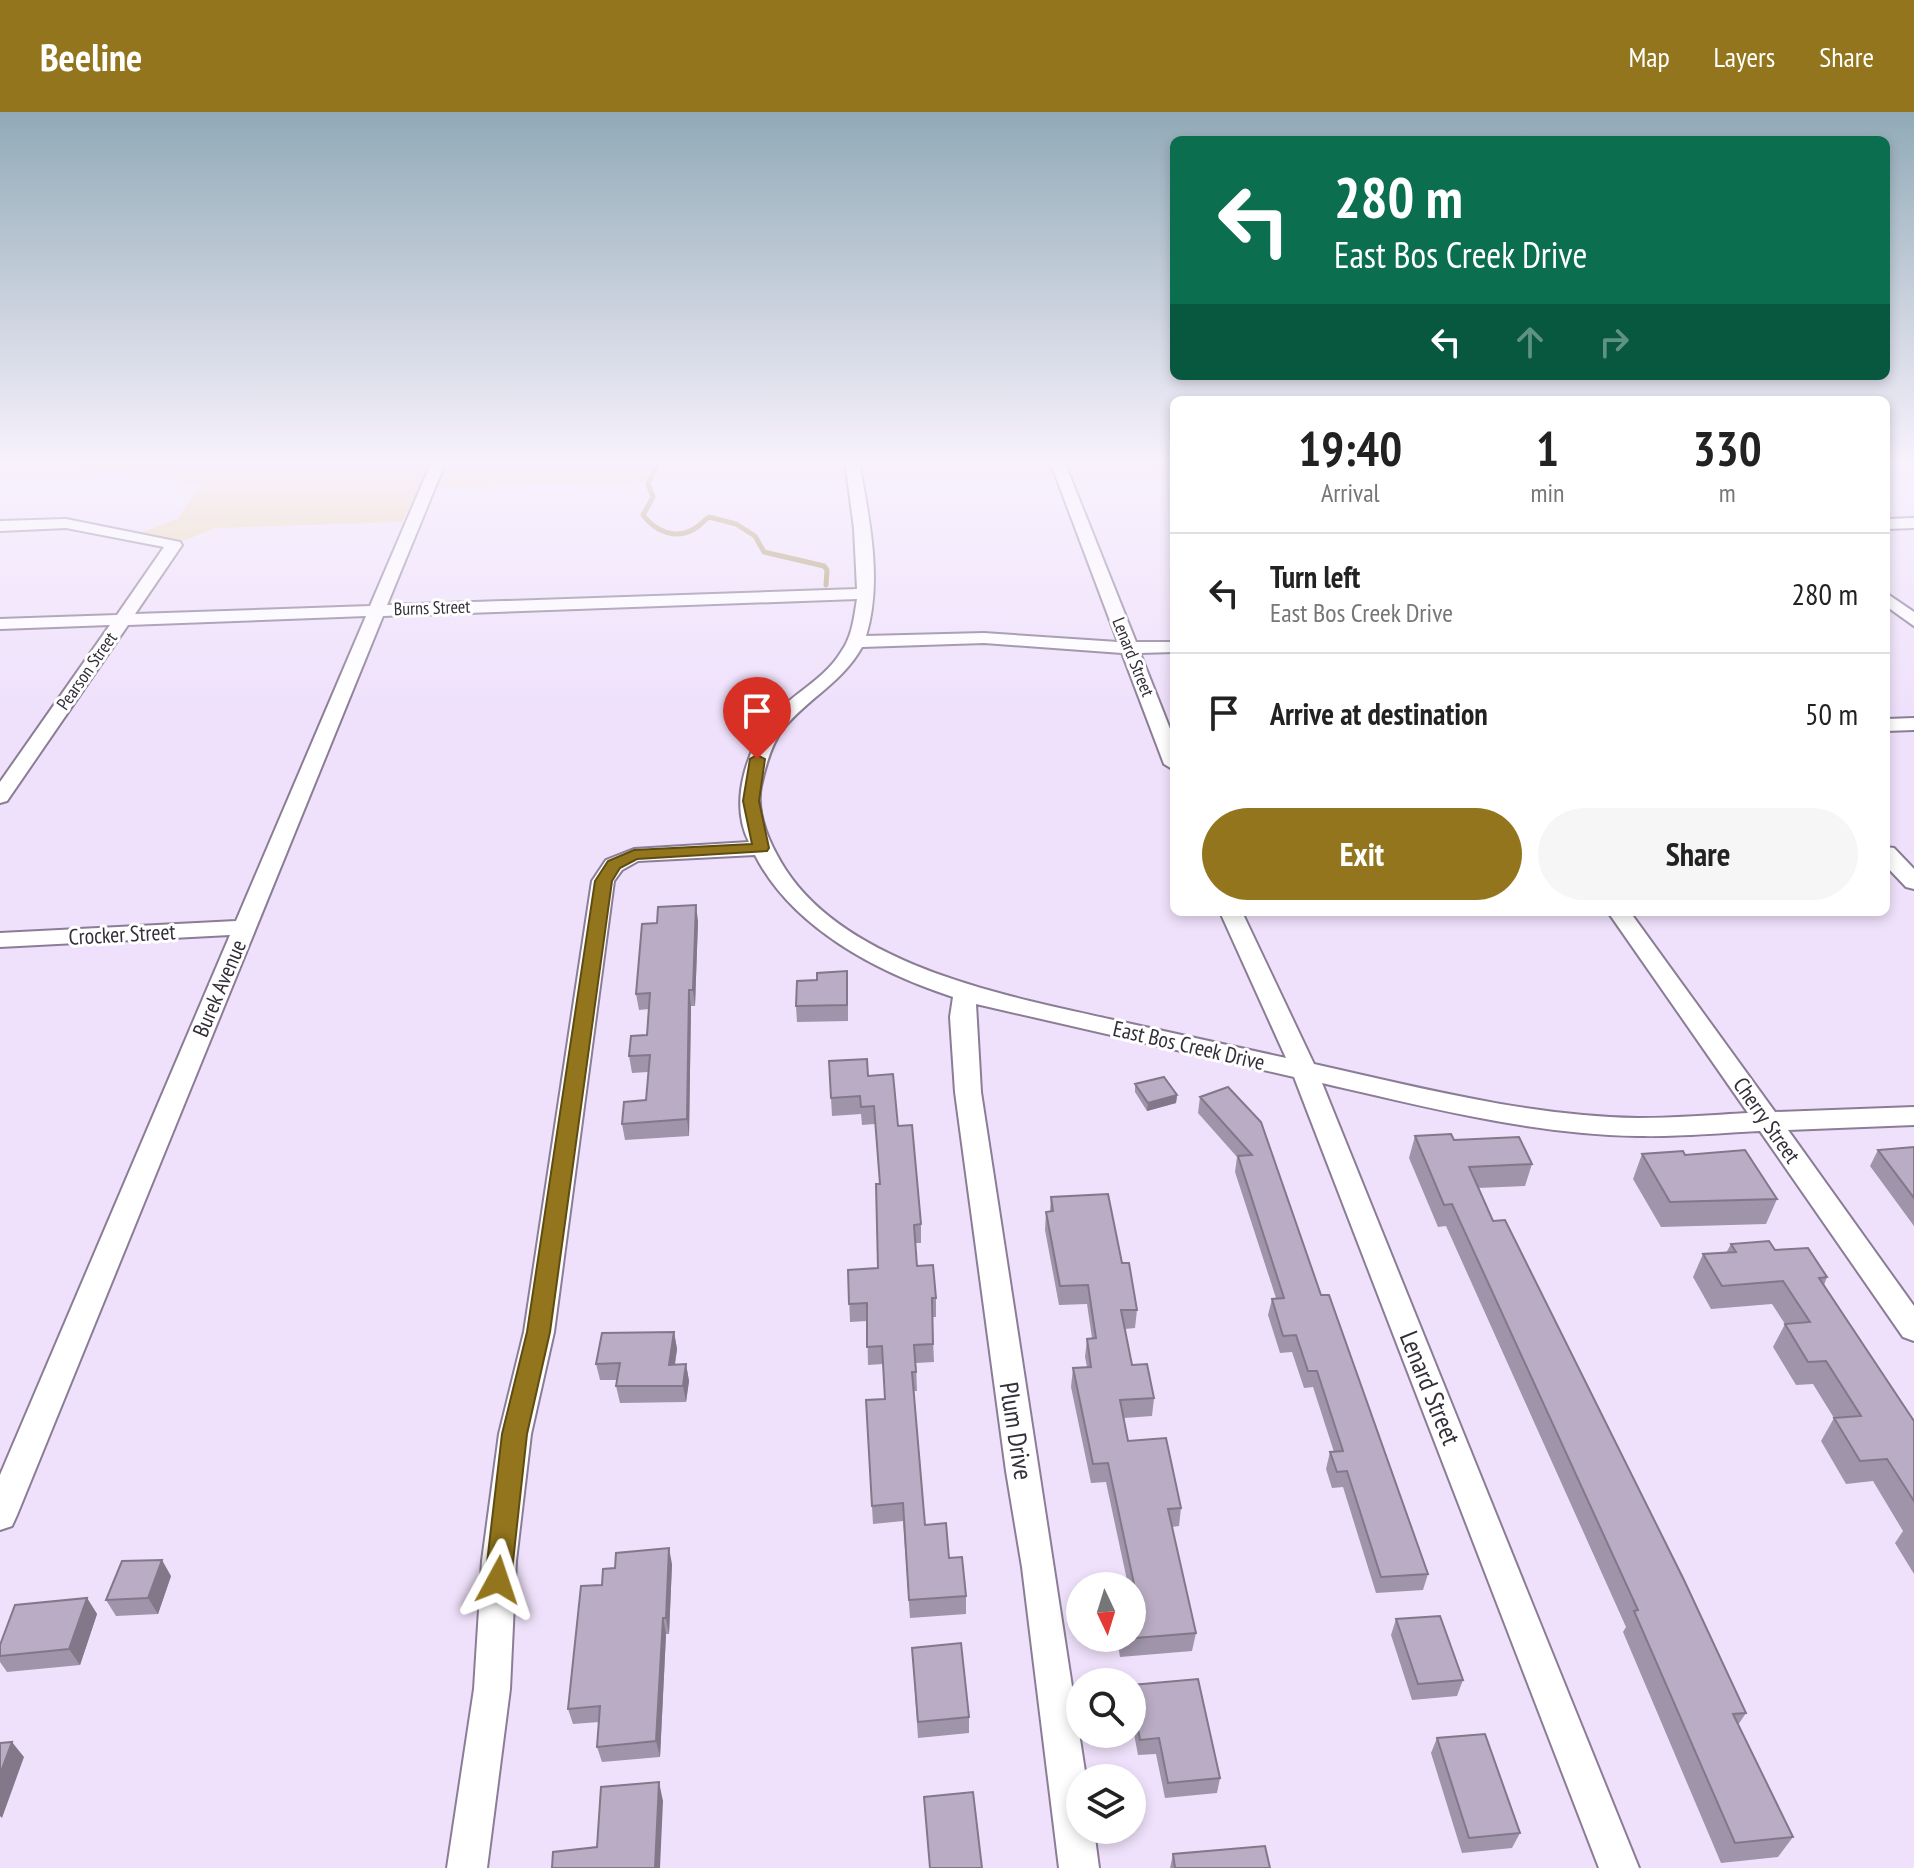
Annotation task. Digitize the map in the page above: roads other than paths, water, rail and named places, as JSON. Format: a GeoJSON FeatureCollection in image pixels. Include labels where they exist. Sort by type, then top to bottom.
{"type":"FeatureCollection","features":[{"type":"Feature","properties":{"kind":"street","name":"Pearson Street"},"geometry":{"type":"LineString","coordinates":[[0,797],[174,545],[166,543]]}},
{"type":"Feature","properties":{"kind":"street","name":"Burek Avenue"},"geometry":{"type":"LineString","coordinates":[[0,1515],[405,543]]}},
{"type":"Feature","properties":{"kind":"street"},"geometry":{"type":"LineString","coordinates":[[860,543],[865,594],[856,642],[993,638],[1130,649],[1170,647]]}},
{"type":"Feature","properties":{"kind":"street","name":"Lenard Street"},"geometry":{"type":"LineString","coordinates":[[1089,543],[1170,754]]}},
{"type":"Feature","properties":{"kind":"street","name":"Burns Street"},"geometry":{"type":"LineString","coordinates":[[0,624],[865,594]]}},
{"type":"Feature","properties":{"kind":"street"},"geometry":{"type":"LineString","coordinates":[[1890,601],[1914,621]]}},
{"type":"Feature","properties":{"kind":"street","name":"East Bos Creek Drive"},"geometry":{"type":"LineString","coordinates":[[856,642],[839,665],[781,717],[760,751],[751,801],[761,848],[790,890],[826,923],[893,965],[965,994],[1473,1109],[1554,1121],[1638,1127],[1914,1116]]}},
{"type":"Feature","properties":{"kind":"street"},"geometry":{"type":"LineString","coordinates":[[1890,725],[1914,724]]}},
{"type":"Feature","properties":{"kind":"street"},"geometry":{"type":"LineString","coordinates":[[467,1868],[492,1689],[499,1561],[515,1434],[539,1332],[602,887],[610,869],[634,855],[761,848]]}},
{"type":"Feature","properties":{"kind":"street"},"geometry":{"type":"LineString","coordinates":[[1890,857],[1914,882]]}},
{"type":"Feature","properties":{"kind":"street","name":"Lenard Street"},"geometry":{"type":"LineString","coordinates":[[1233,916],[1305,1072],[1619,1868]]}},
{"type":"Feature","properties":{"kind":"street","name":"Cherry Street"},"geometry":{"type":"LineString","coordinates":[[1622,916],[1914,1329]]}},
{"type":"Feature","properties":{"kind":"street","name":"Crocker Street"},"geometry":{"type":"LineString","coordinates":[[0,940],[245,927]]}},
{"type":"Feature","properties":{"kind":"street","name":"Plum Drive"},"geometry":{"type":"LineString","coordinates":[[965,994],[962,1017],[968,1092],[1019,1456],[1039,1567],[1079,1868]]}},
{"type":"Feature","properties":{"kind":"waterway"},"geometry":{"type":"LineString","coordinates":[[759,543],[764,552],[824,566],[827,570],[826,585]]}}]}
